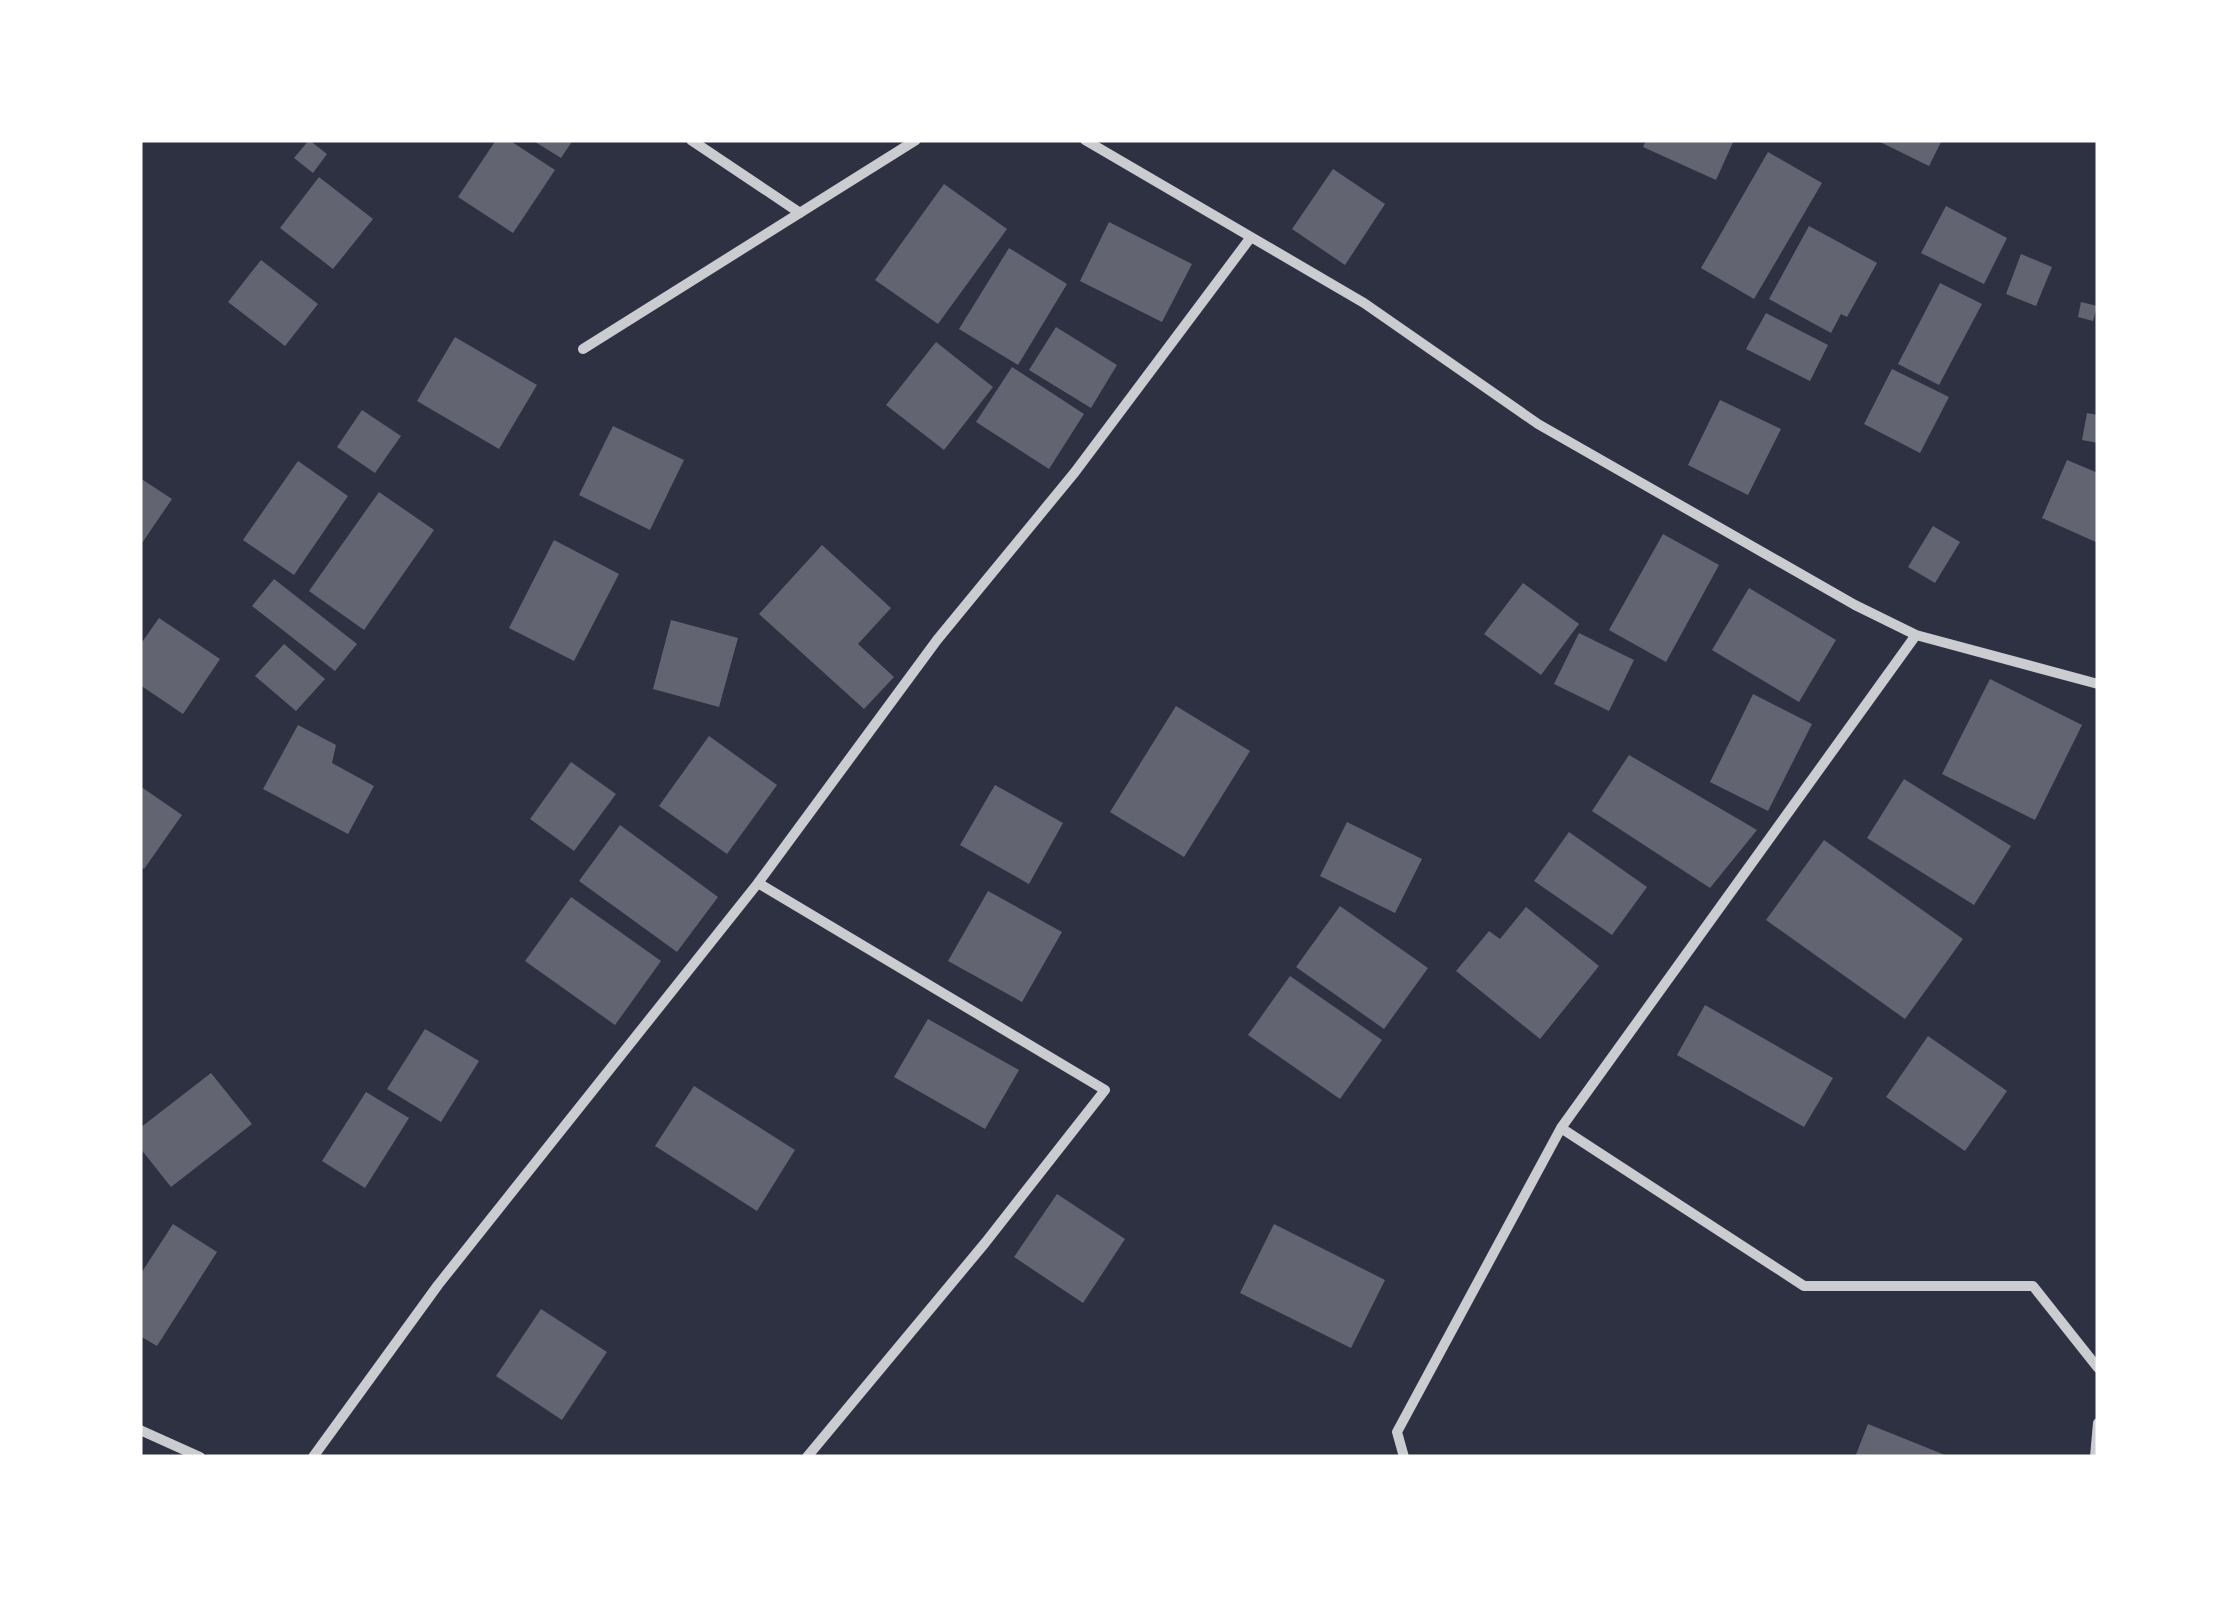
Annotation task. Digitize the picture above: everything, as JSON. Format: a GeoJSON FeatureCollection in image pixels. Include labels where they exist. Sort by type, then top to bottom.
{"type":"FeatureCollection","features":[{"type":"Feature","properties":{"kind":"street"},"geometry":{"type":"LineString","coordinates":[[691,140],[800,213]]}},
{"type":"Feature","properties":{"kind":"street"},"geometry":{"type":"LineString","coordinates":[[583,349],[916,140]]}},
{"type":"Feature","properties":{"kind":"street"},"geometry":{"type":"LineString","coordinates":[[1085,140],[1364,303],[1538,424],[1854,605],[1916,635],[2098,684]]}},
{"type":"Feature","properties":{"kind":"street"},"geometry":{"type":"LineString","coordinates":[[313,1457],[438,1285],[758,883],[937,640],[1075,472],[1251,237]]}},
{"type":"Feature","properties":{"kind":"street"},"geometry":{"type":"LineString","coordinates":[[1404,1457],[1397,1432],[1561,1128],[1916,635]]}},
{"type":"Feature","properties":{"kind":"street"},"geometry":{"type":"LineString","coordinates":[[758,883],[1105,1090],[985,1243],[807,1457]]}},
{"type":"Feature","properties":{"kind":"street"},"geometry":{"type":"LineString","coordinates":[[1561,1128],[1804,1286],[2033,1286],[2098,1368]]}},
{"type":"Feature","properties":{"kind":"street"},"geometry":{"type":"LineString","coordinates":[[2095,1457],[2098,1422]]}},
{"type":"Feature","properties":{"kind":"street"},"geometry":{"type":"LineString","coordinates":[[140,1430],[200,1457]]}},
{"type":"Feature","properties":{"kind":"building"},"geometry":{"type":"Polygon","coordinates":[[[309,140],[327,154],[313,173],[294,158],[309,140]]]}},
{"type":"Feature","properties":{"kind":"building"},"geometry":{"type":"Polygon","coordinates":[[[496,140],[509,140],[555,170],[513,233],[458,197],[496,140]]]}},
{"type":"Feature","properties":{"kind":"building"},"geometry":{"type":"Polygon","coordinates":[[[532,140],[573,140],[561,158],[532,140]]]}},
{"type":"Feature","properties":{"kind":"building"},"geometry":{"type":"Polygon","coordinates":[[[1646,140],[1734,140],[1716,180],[1643,147],[1646,140]]]}},
{"type":"Feature","properties":{"kind":"building"},"geometry":{"type":"Polygon","coordinates":[[[1876,140],[1942,140],[1929,166],[1876,140]]]}},
{"type":"Feature","properties":{"kind":"building"},"geometry":{"type":"Polygon","coordinates":[[[1768,152],[1822,183],[1754,299],[1701,268],[1768,152]]]}},
{"type":"Feature","properties":{"kind":"building"},"geometry":{"type":"Polygon","coordinates":[[[1333,169],[1385,204],[1345,265],[1292,229],[1333,169]]]}},
{"type":"Feature","properties":{"kind":"building"},"geometry":{"type":"Polygon","coordinates":[[[319,177],[373,219],[333,269],[280,228],[319,177]]]}},
{"type":"Feature","properties":{"kind":"building"},"geometry":{"type":"Polygon","coordinates":[[[944,184],[1007,229],[938,324],[875,280],[944,184]]]}},
{"type":"Feature","properties":{"kind":"building"},"geometry":{"type":"Polygon","coordinates":[[[1946,206],[2007,238],[1984,284],[1921,253],[1946,206]]]}},
{"type":"Feature","properties":{"kind":"building"},"geometry":{"type":"Polygon","coordinates":[[[1109,222],[1192,264],[1162,322],[1080,281],[1109,222]]]}},
{"type":"Feature","properties":{"kind":"building"},"geometry":{"type":"Polygon","coordinates":[[[1809,226],[1877,263],[1847,317],[1841,314],[1831,333],[1769,299],[1809,226]]]}},
{"type":"Feature","properties":{"kind":"building"},"geometry":{"type":"Polygon","coordinates":[[[1009,248],[1067,284],[1018,365],[959,329],[1009,248]]]}},
{"type":"Feature","properties":{"kind":"building"},"geometry":{"type":"Polygon","coordinates":[[[2021,254],[2052,267],[2036,306],[2006,294],[2021,254]]]}},
{"type":"Feature","properties":{"kind":"building"},"geometry":{"type":"Polygon","coordinates":[[[261,260],[318,304],[285,346],[228,302],[261,260]]]}},
{"type":"Feature","properties":{"kind":"building"},"geometry":{"type":"Polygon","coordinates":[[[1940,283],[1982,304],[1939,385],[1898,364],[1940,283]]]}},
{"type":"Feature","properties":{"kind":"building"},"geometry":{"type":"Polygon","coordinates":[[[2081,302],[2097,306],[2093,321],[2078,317],[2081,302]]]}},
{"type":"Feature","properties":{"kind":"building"},"geometry":{"type":"Polygon","coordinates":[[[1766,313],[1828,345],[1810,381],[1746,349],[1766,313]]]}},
{"type":"Feature","properties":{"kind":"building"},"geometry":{"type":"Polygon","coordinates":[[[1056,327],[1117,365],[1091,408],[1029,370],[1056,327]]]}},
{"type":"Feature","properties":{"kind":"building"},"geometry":{"type":"Polygon","coordinates":[[[455,337],[537,385],[499,449],[417,401],[455,337]]]}},
{"type":"Feature","properties":{"kind":"building"},"geometry":{"type":"Polygon","coordinates":[[[936,342],[993,387],[944,450],[886,405],[936,342]]]}},
{"type":"Feature","properties":{"kind":"building"},"geometry":{"type":"Polygon","coordinates":[[[1012,367],[1084,414],[1049,469],[976,422],[1012,367]]]}},
{"type":"Feature","properties":{"kind":"building"},"geometry":{"type":"Polygon","coordinates":[[[1892,369],[1949,397],[1920,453],[1864,424],[1892,369]]]}},
{"type":"Feature","properties":{"kind":"building"},"geometry":{"type":"Polygon","coordinates":[[[1720,400],[1781,429],[1748,495],[1688,465],[1720,400]]]}},
{"type":"Feature","properties":{"kind":"building"},"geometry":{"type":"Polygon","coordinates":[[[362,410],[401,436],[375,473],[337,447],[362,410]]]}},
{"type":"Feature","properties":{"kind":"building"},"geometry":{"type":"Polygon","coordinates":[[[2087,413],[2098,415],[2098,443],[2082,440],[2087,413]]]}},
{"type":"Feature","properties":{"kind":"building"},"geometry":{"type":"Polygon","coordinates":[[[613,426],[684,460],[650,530],[579,495],[613,426]]]}},
{"type":"Feature","properties":{"kind":"building"},"geometry":{"type":"Polygon","coordinates":[[[2067,460],[2098,473],[2098,543],[2042,518],[2067,460]]]}},
{"type":"Feature","properties":{"kind":"building"},"geometry":{"type":"Polygon","coordinates":[[[298,461],[348,496],[294,575],[243,540],[298,461]]]}},
{"type":"Feature","properties":{"kind":"building"},"geometry":{"type":"Polygon","coordinates":[[[140,478],[172,499],[140,546],[140,478]]]}},
{"type":"Feature","properties":{"kind":"building"},"geometry":{"type":"Polygon","coordinates":[[[379,492],[434,530],[364,630],[309,591],[379,492]]]}},
{"type":"Feature","properties":{"kind":"building"},"geometry":{"type":"Polygon","coordinates":[[[1933,526],[1960,542],[1935,583],[1908,567],[1933,526]]]}},
{"type":"Feature","properties":{"kind":"building"},"geometry":{"type":"Polygon","coordinates":[[[1663,534],[1719,565],[1666,662],[1609,630],[1663,534]]]}},
{"type":"Feature","properties":{"kind":"building"},"geometry":{"type":"Polygon","coordinates":[[[554,540],[619,574],[574,661],[509,628],[554,540]]]}},
{"type":"Feature","properties":{"kind":"building"},"geometry":{"type":"Polygon","coordinates":[[[822,545],[891,608],[858,644],[894,677],[864,709],[759,614],[822,545]]]}},
{"type":"Feature","properties":{"kind":"building"},"geometry":{"type":"Polygon","coordinates":[[[274,579],[357,644],[335,671],[252,606],[274,579]]]}},
{"type":"Feature","properties":{"kind":"building"},"geometry":{"type":"Polygon","coordinates":[[[1523,583],[1579,624],[1541,675],[1484,634],[1523,583]]]}},
{"type":"Feature","properties":{"kind":"building"},"geometry":{"type":"Polygon","coordinates":[[[1749,588],[1836,640],[1799,702],[1712,650],[1749,588]]]}},
{"type":"Feature","properties":{"kind":"building"},"geometry":{"type":"Polygon","coordinates":[[[159,618],[220,659],[183,714],[140,685],[140,645],[159,618]]]}},
{"type":"Feature","properties":{"kind":"building"},"geometry":{"type":"Polygon","coordinates":[[[671,620],[738,638],[719,707],[653,689],[671,620]]]}},
{"type":"Feature","properties":{"kind":"building"},"geometry":{"type":"Polygon","coordinates":[[[1579,633],[1634,660],[1609,711],[1554,684],[1579,633]]]}},
{"type":"Feature","properties":{"kind":"building"},"geometry":{"type":"Polygon","coordinates":[[[284,644],[325,679],[296,711],[255,676],[284,644]]]}},
{"type":"Feature","properties":{"kind":"building"},"geometry":{"type":"Polygon","coordinates":[[[1990,679],[2082,725],[2035,820],[1942,774],[1990,679]]]}},
{"type":"Feature","properties":{"kind":"building"},"geometry":{"type":"Polygon","coordinates":[[[1753,694],[1812,724],[1768,811],[1710,782],[1753,694]]]}},
{"type":"Feature","properties":{"kind":"building"},"geometry":{"type":"Polygon","coordinates":[[[1176,706],[1250,751],[1184,857],[1110,812],[1176,706]]]}},
{"type":"Feature","properties":{"kind":"building"},"geometry":{"type":"Polygon","coordinates":[[[298,725],[336,745],[332,763],[374,786],[348,834],[263,789],[298,725]]]}},
{"type":"Feature","properties":{"kind":"building"},"geometry":{"type":"Polygon","coordinates":[[[709,736],[777,785],[727,854],[659,806],[709,736]]]}},
{"type":"Feature","properties":{"kind":"building"},"geometry":{"type":"Polygon","coordinates":[[[1629,755],[1757,830],[1710,888],[1592,811],[1629,755]]]}},
{"type":"Feature","properties":{"kind":"building"},"geometry":{"type":"Polygon","coordinates":[[[571,762],[616,794],[574,851],[530,819],[571,762]]]}},
{"type":"Feature","properties":{"kind":"building"},"geometry":{"type":"Polygon","coordinates":[[[1904,779],[2011,846],[1974,905],[1867,838],[1904,779]]]}},
{"type":"Feature","properties":{"kind":"building"},"geometry":{"type":"Polygon","coordinates":[[[995,785],[1063,823],[1029,884],[960,845],[995,785]]]}},
{"type":"Feature","properties":{"kind":"building"},"geometry":{"type":"Polygon","coordinates":[[[140,786],[182,815],[144,869],[140,866],[140,786]]]}},
{"type":"Feature","properties":{"kind":"building"},"geometry":{"type":"Polygon","coordinates":[[[1347,822],[1422,859],[1395,913],[1320,876],[1347,822]]]}},
{"type":"Feature","properties":{"kind":"building"},"geometry":{"type":"Polygon","coordinates":[[[620,825],[718,897],[677,952],[579,881],[620,825]]]}},
{"type":"Feature","properties":{"kind":"building"},"geometry":{"type":"Polygon","coordinates":[[[1569,832],[1647,887],[1612,935],[1534,881],[1569,832]]]}},
{"type":"Feature","properties":{"kind":"building"},"geometry":{"type":"Polygon","coordinates":[[[1824,840],[1963,939],[1905,1019],[1766,920],[1824,840]]]}},
{"type":"Feature","properties":{"kind":"building"},"geometry":{"type":"Polygon","coordinates":[[[988,891],[1062,932],[1022,1002],[948,961],[988,891]]]}},
{"type":"Feature","properties":{"kind":"building"},"geometry":{"type":"Polygon","coordinates":[[[571,897],[661,961],[615,1025],[525,961],[571,897]]]}},
{"type":"Feature","properties":{"kind":"building"},"geometry":{"type":"Polygon","coordinates":[[[1340,906],[1428,968],[1384,1029],[1296,967],[1340,906]]]}},
{"type":"Feature","properties":{"kind":"building"},"geometry":{"type":"Polygon","coordinates":[[[1526,907],[1599,966],[1540,1039],[1456,971],[1489,931],[1500,939],[1526,907]]]}},
{"type":"Feature","properties":{"kind":"building"},"geometry":{"type":"Polygon","coordinates":[[[1290,976],[1382,1040],[1340,1099],[1248,1035],[1290,976]]]}},
{"type":"Feature","properties":{"kind":"building"},"geometry":{"type":"Polygon","coordinates":[[[1705,1005],[1833,1078],[1804,1127],[1677,1055],[1705,1005]]]}},
{"type":"Feature","properties":{"kind":"building"},"geometry":{"type":"Polygon","coordinates":[[[928,1019],[1019,1070],[985,1129],[894,1077],[928,1019]]]}},
{"type":"Feature","properties":{"kind":"building"},"geometry":{"type":"Polygon","coordinates":[[[425,1029],[479,1061],[441,1122],[387,1089],[425,1029]]]}},
{"type":"Feature","properties":{"kind":"building"},"geometry":{"type":"Polygon","coordinates":[[[1928,1036],[2007,1091],[1965,1151],[1886,1097],[1928,1036]]]}},
{"type":"Feature","properties":{"kind":"building"},"geometry":{"type":"Polygon","coordinates":[[[211,1073],[252,1124],[171,1187],[140,1148],[140,1128],[211,1073]]]}},
{"type":"Feature","properties":{"kind":"building"},"geometry":{"type":"Polygon","coordinates":[[[694,1086],[795,1150],[757,1211],[655,1146],[694,1086]]]}},
{"type":"Feature","properties":{"kind":"building"},"geometry":{"type":"Polygon","coordinates":[[[366,1092],[409,1118],[365,1188],[322,1161],[366,1092]]]}},
{"type":"Feature","properties":{"kind":"building"},"geometry":{"type":"Polygon","coordinates":[[[1057,1194],[1125,1239],[1083,1303],[1014,1257],[1057,1194]]]}},
{"type":"Feature","properties":{"kind":"building"},"geometry":{"type":"Polygon","coordinates":[[[173,1224],[217,1252],[157,1346],[140,1336],[140,1275],[173,1224]]]}},
{"type":"Feature","properties":{"kind":"building"},"geometry":{"type":"Polygon","coordinates":[[[1274,1224],[1385,1280],[1351,1348],[1240,1293],[1274,1224]]]}},
{"type":"Feature","properties":{"kind":"building"},"geometry":{"type":"Polygon","coordinates":[[[541,1309],[607,1352],[562,1420],[496,1376],[541,1309]]]}},
{"type":"Feature","properties":{"kind":"building"},"geometry":{"type":"Polygon","coordinates":[[[1868,1424],[1950,1457],[1855,1457],[1868,1424]]]}}]}
